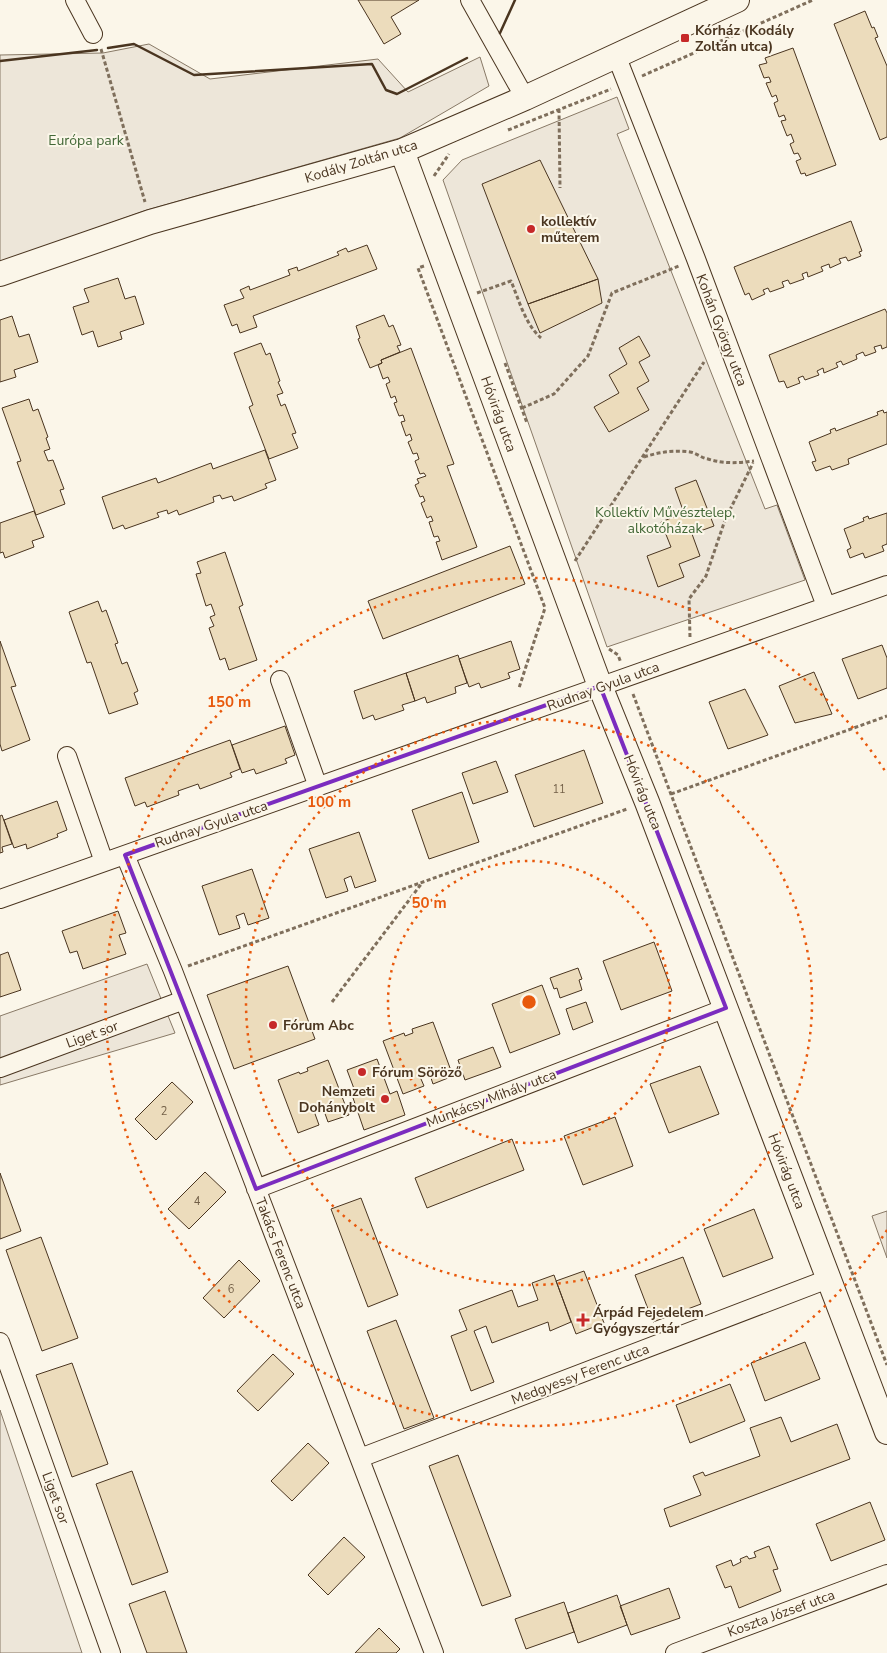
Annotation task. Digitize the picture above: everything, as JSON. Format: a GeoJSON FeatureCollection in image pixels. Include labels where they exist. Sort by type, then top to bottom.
{"type":"FeatureCollection","features":[{"type":"Feature","properties":{"kind":"street"},"geometry":{"type":"LineString","coordinates":[[75,0],[93,34]]}},
{"type":"Feature","properties":{"kind":"street"},"geometry":{"type":"LineString","coordinates":[[470,0],[525,98]]}},
{"type":"Feature","properties":{"kind":"street","name":"Kodály Zoltán utca"},"geometry":{"type":"LineString","coordinates":[[0,274],[150,222],[402,151],[525,98],[736,0]]}},
{"type":"Feature","properties":{"kind":"street","name":"Kohán György utca"},"geometry":{"type":"LineString","coordinates":[[616,56],[696,259],[826,606]]}},
{"type":"Feature","properties":{"kind":"street","name":"Hóvirág utca"},"geometry":{"type":"LineString","coordinates":[[402,151],[441,258],[468,297],[501,419],[600,686],[647,802],[887,1432]]}},
{"type":"Feature","properties":{"kind":"street","name":"Rudnay Gyula utca"},"geometry":{"type":"LineString","coordinates":[[0,899],[887,584]]}},
{"type":"Feature","properties":{"kind":"street"},"geometry":{"type":"LineString","coordinates":[[280,680],[318,786]]}},
{"type":"Feature","properties":{"kind":"street"},"geometry":{"type":"LineString","coordinates":[[67,756],[104,862]]}},
{"type":"Feature","properties":{"kind":"street","name":"Takács Ferenc utca"},"geometry":{"type":"LineString","coordinates":[[126,855],[173,971],[434,1653]]}},
{"type":"Feature","properties":{"kind":"street","name":"Liget sor"},"geometry":{"type":"LineString","coordinates":[[0,1068],[184,1000]]}},
{"type":"Feature","properties":{"kind":"street","name":"Munkácsy Mihály utca"},"geometry":{"type":"LineString","coordinates":[[256,1189],[726,1008]]}},
{"type":"Feature","properties":{"kind":"street","name":"Medgyessy Ferenc utca"},"geometry":{"type":"LineString","coordinates":[[360,1458],[828,1279]]}},
{"type":"Feature","properties":{"kind":"street","name":"Liget sor"},"geometry":{"type":"LineString","coordinates":[[0,1342],[111,1653]]}},
{"type":"Feature","properties":{"kind":"street","name":"Koszta József utca"},"geometry":{"type":"LineString","coordinates":[[674,1653],[887,1574]]}},
{"type":"Feature","properties":{"kind":"path"},"geometry":{"type":"LineString","coordinates":[[503,133],[626,83],[813,0]]}},
{"type":"Feature","properties":{"kind":"path"},"geometry":{"type":"LineString","coordinates":[[93,34],[104,53],[150,222]]}},
{"type":"Feature","properties":{"kind":"path"},"geometry":{"type":"LineString","coordinates":[[559,110],[560,188]]}},
{"type":"Feature","properties":{"kind":"path"},"geometry":{"type":"LineString","coordinates":[[437,185],[433,176],[449,154],[458,151]]}},
{"type":"Feature","properties":{"kind":"path"},"geometry":{"type":"LineString","coordinates":[[441,258],[418,268],[545,608],[520,688]]}},
{"type":"Feature","properties":{"kind":"path"},"geometry":{"type":"LineString","coordinates":[[501,419],[554,394],[588,356],[612,293],[696,259]]}},
{"type":"Feature","properties":{"kind":"path"},"geometry":{"type":"LineString","coordinates":[[468,297],[512,281],[529,323],[540,338]]}},
{"type":"Feature","properties":{"kind":"path"},"geometry":{"type":"LineString","coordinates":[[468,297],[474,284]]}},
{"type":"Feature","properties":{"kind":"path"},"geometry":{"type":"LineString","coordinates":[[468,297],[481,301]]}},
{"type":"Feature","properties":{"kind":"path"},"geometry":{"type":"LineString","coordinates":[[502,355],[528,425]]}},
{"type":"Feature","properties":{"kind":"path"},"geometry":{"type":"LineString","coordinates":[[570,554],[574,563],[704,362]]}},
{"type":"Feature","properties":{"kind":"path"},"geometry":{"type":"LineString","coordinates":[[643,457],[666,452],[688,452],[697,454],[705,459],[734,464],[755,460],[725,520],[706,576],[689,599],[691,654]]}},
{"type":"Feature","properties":{"kind":"path"},"geometry":{"type":"LineString","coordinates":[[605,646],[618,655],[887,1365]]}},
{"type":"Feature","properties":{"kind":"path"},"geometry":{"type":"LineString","coordinates":[[173,971],[887,716]]}},
{"type":"Feature","properties":{"kind":"path"},"geometry":{"type":"LineString","coordinates":[[332,1002],[424,882]]}},
{"type":"Feature","properties":{"kind":"highlighted area"},"geometry":{"type":"Polygon","coordinates":[[[600,686],[726,1008],[256,1189],[125,855],[600,686]]]}},
{"type":"Feature","properties":{"kind":"green space","name":"Európa park"},"geometry":{"type":"Polygon","coordinates":[[[149,44],[210,79],[378,59],[408,92],[480,57],[489,86],[400,138],[147,210],[0,262],[0,55],[103,53],[149,44]]]}},
{"type":"Feature","properties":{"kind":"green space","name":"Kollektív Művésztelep, alkotóházak"},"geometry":{"type":"Polygon","coordinates":[[[617,97],[629,129],[617,134],[765,509],[777,505],[805,580],[607,647],[443,180],[462,160],[617,97]]]}},
{"type":"Feature","properties":{"kind":"green space"},"geometry":{"type":"Polygon","coordinates":[[[147,964],[175,1033],[0,1085],[0,1016],[147,964]]]}},
{"type":"Feature","properties":{"kind":"green space"},"geometry":{"type":"Polygon","coordinates":[[[887,1211],[887,1258],[872,1216],[887,1211]]]}},
{"type":"Feature","properties":{"kind":"green space"},"geometry":{"type":"Polygon","coordinates":[[[0,1410],[82,1653],[0,1653],[0,1410]]]}},
{"type":"Feature","properties":{"kind":"building"},"geometry":{"type":"Polygon","coordinates":[[[358,0],[419,0],[391,17],[401,34],[384,44],[358,0]]]}},
{"type":"Feature","properties":{"kind":"building"},"geometry":{"type":"Polygon","coordinates":[[[865,11],[878,37],[875,38],[887,66],[887,137],[880,140],[834,24],[865,11]]]}},
{"type":"Feature","properties":{"kind":"building"},"geometry":{"type":"Polygon","coordinates":[[[793,48],[836,165],[806,176],[805,173],[801,174],[796,161],[801,159],[798,153],[794,154],[790,144],[794,142],[791,134],[787,136],[781,121],[786,120],[784,115],[779,117],[774,103],[778,101],[776,95],[772,97],[766,83],[771,82],[769,77],[764,78],[759,65],[767,63],[765,58],[793,48]]]}},
{"type":"Feature","properties":{"kind":"building"},"geometry":{"type":"Polygon","coordinates":[[[540,160],[598,279],[528,304],[482,184],[540,160]]]}},
{"type":"Feature","properties":{"kind":"building"},"geometry":{"type":"Polygon","coordinates":[[[851,221],[862,251],[859,252],[861,256],[848,261],[846,257],[839,259],[841,263],[830,268],[829,264],[821,267],[823,271],[808,277],[807,272],[802,274],[804,279],[790,284],[788,280],[782,282],[784,287],[770,292],[768,288],[763,290],[765,294],[752,300],[749,293],[745,295],[734,267],[851,221]]]}},
{"type":"Feature","properties":{"kind":"building"},"geometry":{"type":"Polygon","coordinates":[[[367,245],[377,269],[253,316],[257,327],[240,333],[237,324],[232,326],[224,305],[244,298],[240,290],[249,286],[250,290],[290,275],[288,270],[297,267],[298,271],[339,255],[337,252],[346,248],[348,252],[367,245]]]}},
{"type":"Feature","properties":{"kind":"building"},"geometry":{"type":"Polygon","coordinates":[[[118,278],[125,299],[135,296],[144,324],[120,332],[122,339],[98,347],[93,331],[82,335],[73,307],[89,302],[84,289],[118,278]]]}},
{"type":"Feature","properties":{"kind":"building"},"geometry":{"type":"Polygon","coordinates":[[[598,279],[602,303],[540,333],[528,304],[598,279]]]}},
{"type":"Feature","properties":{"kind":"building"},"geometry":{"type":"Polygon","coordinates":[[[885,309],[887,313],[887,347],[882,349],[881,345],[874,347],[876,352],[865,356],[863,352],[856,355],[857,359],[843,365],[841,361],[836,363],[838,367],[824,373],[823,368],[817,371],[819,375],[805,380],[803,376],[798,378],[800,383],[787,388],[784,381],[779,382],[769,355],[885,309]]]}},
{"type":"Feature","properties":{"kind":"building"},"geometry":{"type":"Polygon","coordinates":[[[384,315],[389,327],[393,325],[401,345],[397,346],[400,352],[381,360],[382,363],[370,368],[358,339],[360,338],[356,326],[384,315]]]}},
{"type":"Feature","properties":{"kind":"building"},"geometry":{"type":"Polygon","coordinates":[[[12,316],[19,337],[29,334],[38,362],[14,370],[16,377],[0,382],[0,320],[12,316]]]}},
{"type":"Feature","properties":{"kind":"building"},"geometry":{"type":"Polygon","coordinates":[[[639,336],[650,356],[639,362],[649,381],[637,388],[649,410],[609,432],[594,407],[619,393],[609,375],[627,364],[619,348],[639,336]]]}},
{"type":"Feature","properties":{"kind":"building"},"geometry":{"type":"Polygon","coordinates":[[[261,343],[266,355],[270,353],[280,381],[278,382],[283,393],[277,395],[281,406],[285,404],[296,433],[292,434],[298,448],[269,459],[249,407],[253,405],[234,353],[261,343]]]}},
{"type":"Feature","properties":{"kind":"building"},"geometry":{"type":"Polygon","coordinates":[[[411,348],[454,464],[447,466],[477,547],[442,560],[436,542],[440,541],[438,536],[434,537],[429,522],[433,521],[431,516],[427,518],[421,503],[425,501],[423,496],[420,497],[415,485],[419,483],[417,479],[426,476],[424,473],[420,474],[415,461],[419,459],[417,453],[413,454],[408,442],[412,440],[410,434],[406,436],[401,422],[405,421],[403,415],[399,416],[394,403],[397,402],[395,396],[391,398],[386,384],[390,382],[388,377],[383,379],[378,365],[382,363],[381,360],[411,348]]]}},
{"type":"Feature","properties":{"kind":"building"},"geometry":{"type":"Polygon","coordinates":[[[29,399],[33,411],[38,409],[48,437],[46,438],[50,449],[44,451],[48,461],[53,460],[64,489],[60,490],[65,504],[36,515],[17,462],[21,461],[2,408],[29,399]]]}},
{"type":"Feature","properties":{"kind":"building"},"geometry":{"type":"Polygon","coordinates":[[[883,410],[884,413],[887,412],[887,444],[848,459],[849,464],[832,470],[830,466],[816,471],[812,462],[816,461],[809,442],[831,433],[830,430],[835,428],[836,431],[878,415],[877,412],[883,410]]]}},
{"type":"Feature","properties":{"kind":"building"},"geometry":{"type":"Polygon","coordinates":[[[265,450],[276,480],[265,484],[267,488],[234,501],[232,496],[222,499],[220,495],[213,497],[214,502],[179,515],[177,510],[168,514],[167,510],[157,513],[159,517],[125,529],[123,525],[113,529],[102,497],[156,478],[158,483],[211,463],[213,469],[265,450]]]}},
{"type":"Feature","properties":{"kind":"building"},"geometry":{"type":"Polygon","coordinates":[[[696,480],[714,526],[692,534],[700,556],[679,564],[684,577],[658,587],[647,556],[671,547],[661,522],[684,513],[675,488],[696,480]]]}},
{"type":"Feature","properties":{"kind":"building"},"geometry":{"type":"Polygon","coordinates":[[[34,511],[44,537],[32,541],[34,547],[5,558],[3,552],[0,553],[0,523],[34,511]]]}},
{"type":"Feature","properties":{"kind":"building"},"geometry":{"type":"Polygon","coordinates":[[[887,513],[887,544],[882,546],[884,551],[865,558],[863,553],[850,558],[847,550],[851,548],[844,529],[864,521],[863,518],[868,516],[869,519],[887,513]]]}},
{"type":"Feature","properties":{"kind":"building"},"geometry":{"type":"Polygon","coordinates":[[[510,546],[525,584],[383,639],[368,601],[510,546]]]}},
{"type":"Feature","properties":{"kind":"building"},"geometry":{"type":"Polygon","coordinates":[[[225,552],[243,605],[239,607],[257,660],[229,670],[225,658],[220,660],[209,628],[214,626],[210,617],[215,615],[211,604],[206,606],[196,574],[201,573],[197,562],[225,552]]]}},
{"type":"Feature","properties":{"kind":"building"},"geometry":{"type":"Polygon","coordinates":[[[98,601],[102,612],[106,610],[118,643],[115,644],[122,664],[127,662],[138,691],[134,693],[138,704],[109,714],[91,662],[87,663],[69,612],[98,601]]]}},
{"type":"Feature","properties":{"kind":"building"},"geometry":{"type":"Polygon","coordinates":[[[0,641],[16,686],[11,687],[30,740],[2,751],[0,744],[0,641]]]}},
{"type":"Feature","properties":{"kind":"building"},"geometry":{"type":"Polygon","coordinates":[[[511,641],[520,669],[508,673],[510,678],[481,688],[479,683],[469,687],[459,659],[511,641]]]}},
{"type":"Feature","properties":{"kind":"building"},"geometry":{"type":"Polygon","coordinates":[[[882,645],[887,658],[887,688],[858,699],[842,659],[882,645]]]}},
{"type":"Feature","properties":{"kind":"building"},"geometry":{"type":"Polygon","coordinates":[[[458,655],[467,683],[455,687],[456,693],[427,703],[425,697],[415,701],[406,673],[458,655]]]}},
{"type":"Feature","properties":{"kind":"building"},"geometry":{"type":"Polygon","coordinates":[[[814,672],[832,714],[795,723],[779,686],[814,672]]]}},
{"type":"Feature","properties":{"kind":"building"},"geometry":{"type":"Polygon","coordinates":[[[406,673],[415,701],[402,705],[404,710],[375,720],[373,715],[363,719],[354,691],[406,673]]]}},
{"type":"Feature","properties":{"kind":"building"},"geometry":{"type":"Polygon","coordinates":[[[745,689],[768,735],[728,749],[709,702],[745,689]]]}},
{"type":"Feature","properties":{"kind":"building"},"geometry":{"type":"Polygon","coordinates":[[[285,726],[295,755],[285,759],[287,763],[256,774],[254,769],[242,773],[232,745],[285,726]]]}},
{"type":"Feature","properties":{"kind":"building"},"geometry":{"type":"Polygon","coordinates":[[[230,740],[240,769],[230,773],[232,777],[200,789],[198,784],[178,791],[179,795],[147,807],[145,802],[135,806],[125,778],[230,740]]]}},
{"type":"Feature","properties":{"kind":"building"},"geometry":{"type":"Polygon","coordinates":[[[584,750],[603,803],[534,827],[515,775],[584,750]]]}},
{"type":"Feature","properties":{"kind":"building"},"geometry":{"type":"Polygon","coordinates":[[[496,761],[508,792],[473,804],[462,773],[496,761]]]}},
{"type":"Feature","properties":{"kind":"building"},"geometry":{"type":"Polygon","coordinates":[[[462,792],[479,842],[429,859],[412,810],[462,792]]]}},
{"type":"Feature","properties":{"kind":"building"},"geometry":{"type":"Polygon","coordinates":[[[57,801],[67,830],[57,834],[58,837],[27,849],[26,844],[14,848],[4,820],[57,801]]]}},
{"type":"Feature","properties":{"kind":"building"},"geometry":{"type":"Polygon","coordinates":[[[2,815],[12,844],[2,847],[3,852],[0,853],[0,816],[2,815]]]}},
{"type":"Feature","properties":{"kind":"building"},"geometry":{"type":"Polygon","coordinates":[[[359,832],[376,881],[355,888],[351,876],[344,879],[348,891],[326,898],[309,849],[359,832]]]}},
{"type":"Feature","properties":{"kind":"building"},"geometry":{"type":"Polygon","coordinates":[[[252,869],[269,918],[248,925],[244,913],[236,916],[240,928],[219,935],[202,886],[252,869]]]}},
{"type":"Feature","properties":{"kind":"building"},"geometry":{"type":"Polygon","coordinates":[[[118,911],[126,933],[119,935],[126,954],[83,969],[77,951],[70,953],[62,931],[118,911]]]}},
{"type":"Feature","properties":{"kind":"building"},"geometry":{"type":"Polygon","coordinates":[[[654,942],[672,991],[621,1010],[603,961],[654,942]]]}},
{"type":"Feature","properties":{"kind":"building"},"geometry":{"type":"Polygon","coordinates":[[[8,952],[21,990],[0,997],[0,955],[8,952]]]}},
{"type":"Feature","properties":{"kind":"building"},"geometry":{"type":"Polygon","coordinates":[[[288,966],[315,1039],[234,1069],[207,995],[288,966]]]}},
{"type":"Feature","properties":{"kind":"building"},"geometry":{"type":"Polygon","coordinates":[[[578,968],[582,979],[579,980],[582,990],[560,998],[557,988],[554,989],[550,978],[578,968]]]}},
{"type":"Feature","properties":{"kind":"building"},"geometry":{"type":"Polygon","coordinates":[[[542,985],[560,1034],[510,1053],[492,1004],[542,985]]]}},
{"type":"Feature","properties":{"kind":"building"},"geometry":{"type":"Polygon","coordinates":[[[586,1002],[593,1022],[573,1030],[566,1009],[586,1002]]]}},
{"type":"Feature","properties":{"kind":"building"},"geometry":{"type":"Polygon","coordinates":[[[433,1022],[453,1076],[433,1084],[428,1069],[418,1072],[424,1086],[403,1094],[383,1041],[404,1033],[405,1036],[413,1033],[412,1029],[433,1022]]]}},
{"type":"Feature","properties":{"kind":"building"},"geometry":{"type":"Polygon","coordinates":[[[493,1047],[501,1067],[465,1080],[458,1060],[493,1047]]]}},
{"type":"Feature","properties":{"kind":"building"},"geometry":{"type":"Polygon","coordinates":[[[377,1059],[390,1094],[397,1091],[405,1115],[364,1130],[352,1095],[356,1094],[347,1070],[377,1059]]]}},
{"type":"Feature","properties":{"kind":"building"},"geometry":{"type":"Polygon","coordinates":[[[328,1060],[349,1115],[328,1122],[323,1108],[314,1111],[319,1125],[298,1133],[278,1080],[299,1072],[300,1074],[308,1071],[307,1068],[328,1060]]]}},
{"type":"Feature","properties":{"kind":"building"},"geometry":{"type":"Polygon","coordinates":[[[700,1066],[719,1114],[669,1133],[650,1084],[700,1066]]]}},
{"type":"Feature","properties":{"kind":"building"},"geometry":{"type":"Polygon","coordinates":[[[172,1082],[193,1102],[156,1140],[135,1119],[172,1082]]]}},
{"type":"Feature","properties":{"kind":"building"},"geometry":{"type":"Polygon","coordinates":[[[615,1117],[633,1166],[583,1185],[564,1136],[615,1117]]]}},
{"type":"Feature","properties":{"kind":"building"},"geometry":{"type":"Polygon","coordinates":[[[512,1139],[524,1170],[427,1208],[415,1178],[512,1139]]]}},
{"type":"Feature","properties":{"kind":"building"},"geometry":{"type":"Polygon","coordinates":[[[205,1172],[226,1192],[189,1229],[168,1209],[205,1172]]]}},
{"type":"Feature","properties":{"kind":"building"},"geometry":{"type":"Polygon","coordinates":[[[0,1173],[21,1231],[0,1239],[0,1173]]]}},
{"type":"Feature","properties":{"kind":"building"},"geometry":{"type":"Polygon","coordinates":[[[361,1198],[398,1295],[368,1307],[331,1209],[361,1198]]]}},
{"type":"Feature","properties":{"kind":"building"},"geometry":{"type":"Polygon","coordinates":[[[754,1209],[773,1258],[723,1277],[704,1229],[754,1209]]]}},
{"type":"Feature","properties":{"kind":"building"},"geometry":{"type":"Polygon","coordinates":[[[41,1237],[78,1338],[42,1351],[6,1250],[41,1237]]]}},
{"type":"Feature","properties":{"kind":"building"},"geometry":{"type":"Polygon","coordinates":[[[683,1257],[701,1304],[653,1322],[635,1275],[683,1257]]]}},
{"type":"Feature","properties":{"kind":"building"},"geometry":{"type":"Polygon","coordinates":[[[239,1260],[260,1281],[224,1318],[203,1298],[239,1260]]]}},
{"type":"Feature","properties":{"kind":"building"},"geometry":{"type":"Polygon","coordinates":[[[584,1271],[604,1323],[576,1334],[556,1281],[584,1271]]]}},
{"type":"Feature","properties":{"kind":"building"},"geometry":{"type":"Polygon","coordinates":[[[554,1275],[571,1322],[550,1331],[548,1322],[492,1343],[486,1326],[474,1331],[494,1382],[471,1391],[451,1336],[467,1330],[459,1310],[512,1290],[518,1307],[538,1300],[532,1283],[554,1275]]]}},
{"type":"Feature","properties":{"kind":"building"},"geometry":{"type":"Polygon","coordinates":[[[396,1320],[434,1418],[404,1429],[367,1331],[396,1320]]]}},
{"type":"Feature","properties":{"kind":"building"},"geometry":{"type":"Polygon","coordinates":[[[805,1342],[820,1379],[765,1401],[751,1363],[805,1342]]]}},
{"type":"Feature","properties":{"kind":"building"},"geometry":{"type":"Polygon","coordinates":[[[273,1354],[294,1374],[258,1411],[237,1391],[273,1354]]]}},
{"type":"Feature","properties":{"kind":"building"},"geometry":{"type":"Polygon","coordinates":[[[72,1363],[108,1464],[72,1477],[36,1375],[72,1363]]]}},
{"type":"Feature","properties":{"kind":"building"},"geometry":{"type":"Polygon","coordinates":[[[730,1384],[745,1421],[690,1443],[676,1405],[730,1384]]]}},
{"type":"Feature","properties":{"kind":"building"},"geometry":{"type":"Polygon","coordinates":[[[781,1417],[791,1442],[837,1424],[850,1459],[670,1527],[664,1509],[701,1495],[693,1476],[703,1472],[705,1476],[760,1456],[750,1428],[781,1417]]]}},
{"type":"Feature","properties":{"kind":"building"},"geometry":{"type":"Polygon","coordinates":[[[308,1443],[329,1463],[292,1501],[271,1481],[308,1443]]]}},
{"type":"Feature","properties":{"kind":"building"},"geometry":{"type":"Polygon","coordinates":[[[458,1455],[511,1596],[482,1606],[429,1466],[458,1455]]]}},
{"type":"Feature","properties":{"kind":"building"},"geometry":{"type":"Polygon","coordinates":[[[132,1471],[168,1572],[132,1585],[96,1484],[132,1471]]]}},
{"type":"Feature","properties":{"kind":"building"},"geometry":{"type":"Polygon","coordinates":[[[870,1502],[885,1540],[831,1561],[816,1524],[870,1502]]]}},
{"type":"Feature","properties":{"kind":"building"},"geometry":{"type":"Polygon","coordinates":[[[344,1537],[365,1557],[328,1595],[308,1575],[344,1537]]]}},
{"type":"Feature","properties":{"kind":"building"},"geometry":{"type":"Polygon","coordinates":[[[769,1546],[778,1569],[773,1570],[781,1591],[739,1608],[731,1586],[725,1588],[716,1566],[731,1560],[733,1566],[741,1562],[740,1559],[747,1556],[749,1559],[756,1557],[754,1552],[769,1546]]]}},
{"type":"Feature","properties":{"kind":"building"},"geometry":{"type":"Polygon","coordinates":[[[669,1588],[680,1618],[631,1635],[620,1606],[669,1588]]]}},
{"type":"Feature","properties":{"kind":"building"},"geometry":{"type":"Polygon","coordinates":[[[165,1591],[187,1653],[147,1653],[129,1604],[165,1591]]]}},
{"type":"Feature","properties":{"kind":"building"},"geometry":{"type":"Polygon","coordinates":[[[617,1595],[627,1625],[578,1643],[568,1613],[617,1595]]]}},
{"type":"Feature","properties":{"kind":"building"},"geometry":{"type":"Polygon","coordinates":[[[564,1602],[574,1632],[526,1649],[515,1619],[564,1602]]]}},
{"type":"Feature","properties":{"kind":"building"},"geometry":{"type":"Polygon","coordinates":[[[379,1628],[400,1649],[396,1653],[355,1653],[379,1628]]]}},
{"type":"Feature","properties":{"kind":"wall"},"geometry":{"type":"LineString","coordinates":[[500,33],[515,0]]}},
{"type":"Feature","properties":{"kind":"wall"},"geometry":{"type":"LineString","coordinates":[[108,48],[134,44],[194,75],[372,64],[386,90],[397,94],[467,58]]}},
{"type":"Feature","properties":{"kind":"wall"},"geometry":{"type":"LineString","coordinates":[[0,61],[97,50]]}},
{"type":"Feature","properties":{"kind":"place","name":"Kórház (Kodály Zoltán utca)"},"geometry":{"type":"Point","coordinates":[685,38]}},
{"type":"Feature","properties":{"kind":"place","name":"kollektív műterem"},"geometry":{"type":"Point","coordinates":[531,229]}},
{"type":"Feature","properties":{"kind":"place","name":"Fórum Abc"},"geometry":{"type":"Point","coordinates":[273,1025]}},
{"type":"Feature","properties":{"kind":"place","name":"Fórum Söröző"},"geometry":{"type":"Point","coordinates":[362,1072]}},
{"type":"Feature","properties":{"kind":"place","name":"Nemzeti Dohánybolt"},"geometry":{"type":"Point","coordinates":[385,1099]}},
{"type":"Feature","properties":{"kind":"place","name":"Árpád Fejedelem Gyógyszertár"},"geometry":{"type":"Point","coordinates":[583,1320]}}]}
